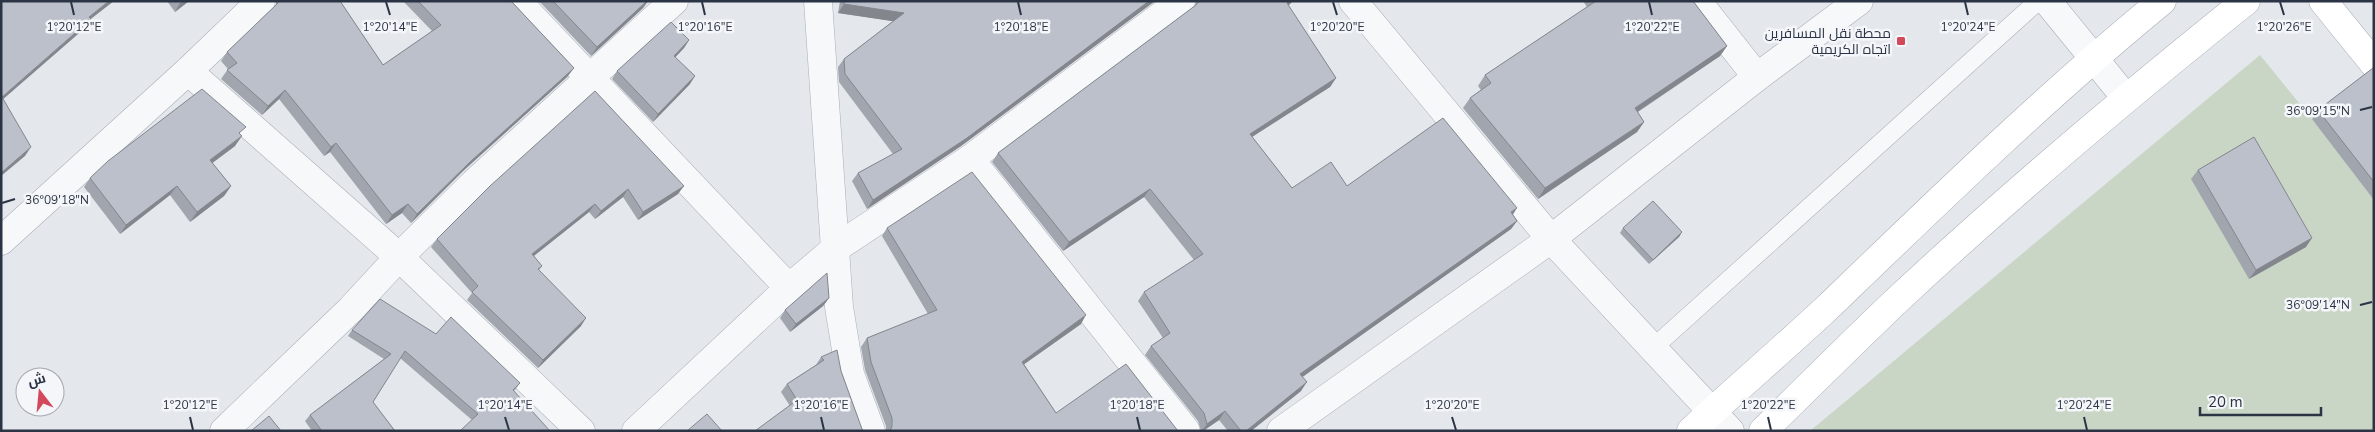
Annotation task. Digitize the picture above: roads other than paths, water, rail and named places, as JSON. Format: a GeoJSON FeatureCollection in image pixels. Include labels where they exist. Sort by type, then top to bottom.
{"type":"FeatureCollection","features":[{"type":"Feature","properties":{"kind":"main road"},"geometry":{"type":"LineString","coordinates":[[1691,431],[1721,421],[1826,308],[1986,155],[2092,58],[2162,1]]}},
{"type":"Feature","properties":{"kind":"main road"},"geometry":{"type":"LineString","coordinates":[[1763,431],[1894,304],[1996,210],[2126,98],[2246,1]]}},
{"type":"Feature","properties":{"kind":"main road"},"geometry":{"type":"LineString","coordinates":[[2323,1],[2374,64]]}},
{"type":"Feature","properties":{"kind":"street"},"geometry":{"type":"LineString","coordinates":[[1,241],[188,71],[260,1]]}},
{"type":"Feature","properties":{"kind":"street"},"geometry":{"type":"LineString","coordinates":[[517,1],[789,288]]}},
{"type":"Feature","properties":{"kind":"street"},"geometry":{"type":"LineString","coordinates":[[224,431],[350,310],[399,256],[474,183],[589,76],[674,1]]}},
{"type":"Feature","properties":{"kind":"street"},"geometry":{"type":"LineString","coordinates":[[818,1],[840,307],[850,374],[870,431]]}},
{"type":"Feature","properties":{"kind":"street"},"geometry":{"type":"LineString","coordinates":[[636,431],[789,288],[836,248],[970,159],[1181,1]]}},
{"type":"Feature","properties":{"kind":"street"},"geometry":{"type":"LineString","coordinates":[[1353,1],[1550,239],[1721,421]]}},
{"type":"Feature","properties":{"kind":"street"},"geometry":{"type":"LineString","coordinates":[[1697,1],[1756,77]]}},
{"type":"Feature","properties":{"kind":"street"},"geometry":{"type":"LineString","coordinates":[[1281,431],[1550,239],[1756,77],[1859,1]]}},
{"type":"Feature","properties":{"kind":"street"},"geometry":{"type":"LineString","coordinates":[[2047,1],[2126,98]]}},
{"type":"Feature","properties":{"kind":"street"},"geometry":{"type":"LineString","coordinates":[[188,71],[399,256],[581,431]]}},
{"type":"Feature","properties":{"kind":"street"},"geometry":{"type":"LineString","coordinates":[[970,159],[1186,431]]}},
{"type":"Feature","properties":{"kind":"lane"},"geometry":{"type":"LineString","coordinates":[[1653,348],[2038,1]]}},
{"type":"Feature","properties":{"kind":"place","name":"محطة نقل المسافرين اتجاه الكريمية"},"geometry":{"type":"Point","coordinates":[1901,41]}}]}
